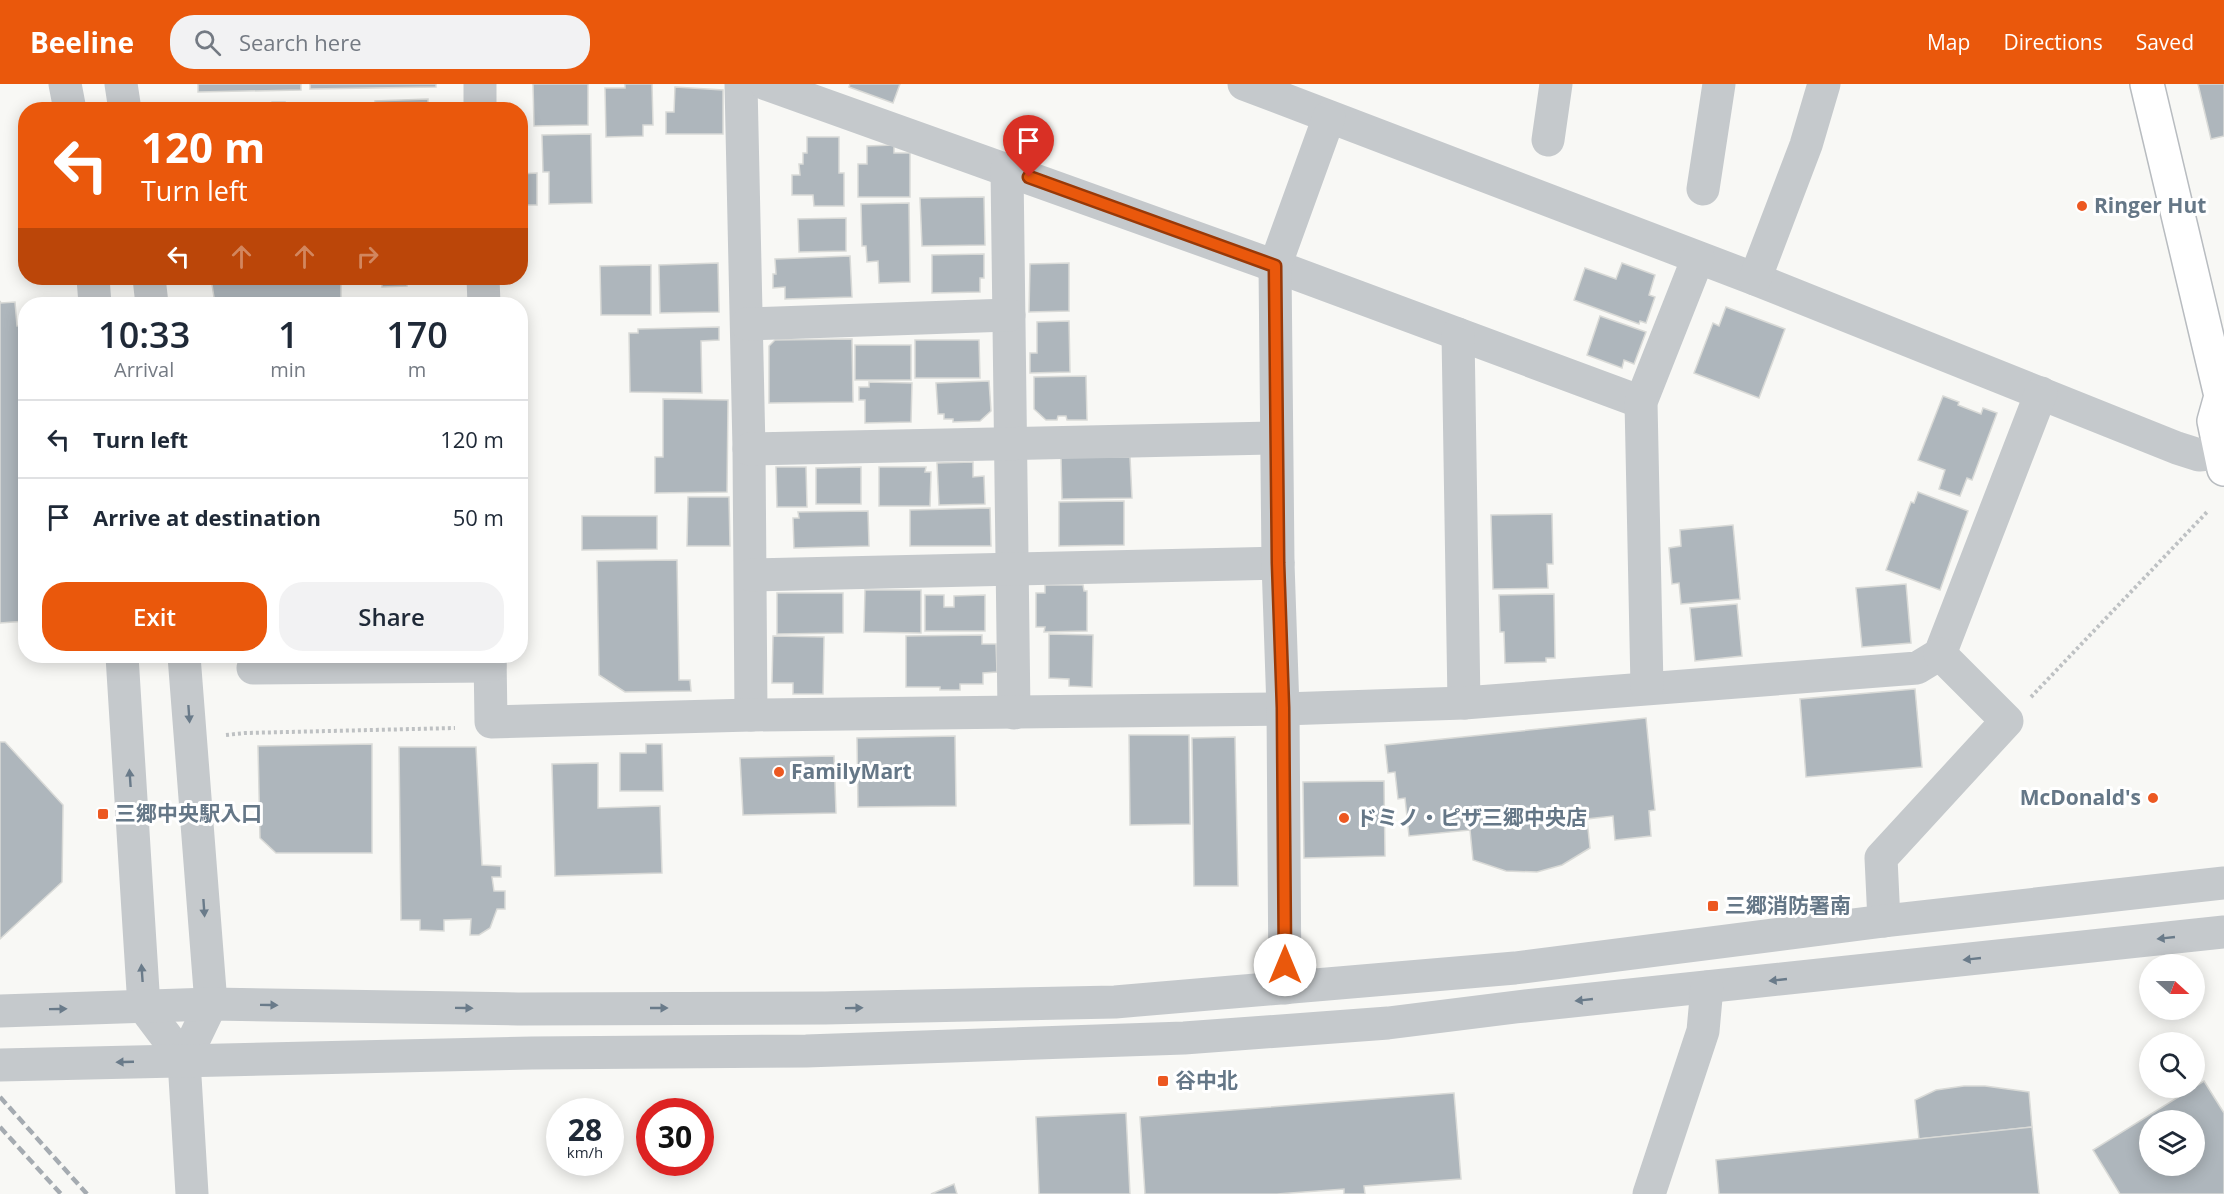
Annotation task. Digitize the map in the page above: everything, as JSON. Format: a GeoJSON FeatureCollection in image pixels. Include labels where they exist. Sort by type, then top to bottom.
{"type":"FeatureCollection","features":[{"type":"Feature","properties":{"kind":"main road"},"geometry":{"type":"LineString","coordinates":[[2147,84],[2223,398],[2214,421],[2222,461]]}},
{"type":"Feature","properties":{"kind":"street"},"geometry":{"type":"LineString","coordinates":[[65,84],[68,102]]}},
{"type":"Feature","properties":{"kind":"street"},"geometry":{"type":"LineString","coordinates":[[121,84],[124,102]]}},
{"type":"Feature","properties":{"kind":"street"},"geometry":{"type":"LineString","coordinates":[[480,84],[480,102]]}},
{"type":"Feature","properties":{"kind":"street"},"geometry":{"type":"LineString","coordinates":[[741,84],[751,574],[751,715]]}},
{"type":"Feature","properties":{"kind":"street"},"geometry":{"type":"LineString","coordinates":[[766,84],[1275,266],[1641,402]]}},
{"type":"Feature","properties":{"kind":"street"},"geometry":{"type":"LineString","coordinates":[[1244,84],[1698,258],[1761,265],[2041,393],[2188,451],[2222,461]]}},
{"type":"Feature","properties":{"kind":"street"},"geometry":{"type":"LineString","coordinates":[[1548,140],[1556,84]]}},
{"type":"Feature","properties":{"kind":"street"},"geometry":{"type":"LineString","coordinates":[[1703,189],[1719,84]]}},
{"type":"Feature","properties":{"kind":"street"},"geometry":{"type":"LineString","coordinates":[[1761,265],[1806,145],[1824,84]]}},
{"type":"Feature","properties":{"kind":"street"},"geometry":{"type":"LineString","coordinates":[[1285,988],[1283,708],[1278,563],[1275,266],[1329,117]]}},
{"type":"Feature","properties":{"kind":"street"},"geometry":{"type":"LineString","coordinates":[[1007,169],[1014,713]]}},
{"type":"Feature","properties":{"kind":"street"},"geometry":{"type":"LineString","coordinates":[[1647,687],[1641,402],[1698,258]]}},
{"type":"Feature","properties":{"kind":"street"},"geometry":{"type":"LineString","coordinates":[[747,324],[1009,315]]}},
{"type":"Feature","properties":{"kind":"street"},"geometry":{"type":"LineString","coordinates":[[1458,334],[1464,703]]}},
{"type":"Feature","properties":{"kind":"street"},"geometry":{"type":"LineString","coordinates":[[490,663],[491,722],[751,715],[1014,713],[1464,703],[1647,687],[1917,668],[1940,654],[2041,393]]}},
{"type":"Feature","properties":{"kind":"street"},"geometry":{"type":"LineString","coordinates":[[749,449],[1276,438]]}},
{"type":"Feature","properties":{"kind":"street"},"geometry":{"type":"LineString","coordinates":[[751,574],[1278,563]]}},
{"type":"Feature","properties":{"kind":"street"},"geometry":{"type":"LineString","coordinates":[[1884,921],[1881,858],[2007,721],[1940,654]]}},
{"type":"Feature","properties":{"kind":"street"},"geometry":{"type":"LineString","coordinates":[[122,663],[144,1007],[184,1060]]}},
{"type":"Feature","properties":{"kind":"street"},"geometry":{"type":"LineString","coordinates":[[185,663],[211,1004],[184,1060],[192,1194]]}},
{"type":"Feature","properties":{"kind":"street"},"geometry":{"type":"LineString","coordinates":[[253,668],[394,663]]}},
{"type":"Feature","properties":{"kind":"street"},"geometry":{"type":"LineString","coordinates":[[0,1011],[211,1004],[518,1009],[825,1008],[1115,1002],[1515,968],[1884,921],[2224,883]]}},
{"type":"Feature","properties":{"kind":"street"},"geometry":{"type":"LineString","coordinates":[[0,1065],[532,1053],[806,1051],[1184,1038],[1388,1023],[1516,1007],[2224,932]]}},
{"type":"Feature","properties":{"kind":"street"},"geometry":{"type":"LineString","coordinates":[[1649,1194],[1703,1031],[1707,987]]}},
{"type":"Feature","properties":{"kind":"path"},"geometry":{"type":"LineString","coordinates":[[2007,721],[2207,512]]}},
{"type":"Feature","properties":{"kind":"path"},"geometry":{"type":"LineString","coordinates":[[223,736],[245,733],[473,728],[491,722]]}},
{"type":"Feature","properties":{"kind":"building"},"geometry":{"type":"Polygon","coordinates":[[[198,84],[301,84],[301,90],[198,92],[198,84]]]}},
{"type":"Feature","properties":{"kind":"building"},"geometry":{"type":"Polygon","coordinates":[[[310,84],[436,84],[436,87],[310,89],[310,84]]]}},
{"type":"Feature","properties":{"kind":"building"},"geometry":{"type":"Polygon","coordinates":[[[533,84],[588,84],[588,125],[534,126],[533,84]]]}},
{"type":"Feature","properties":{"kind":"building"},"geometry":{"type":"Polygon","coordinates":[[[625,84],[652,84],[653,125],[643,125],[643,136],[606,137],[605,88],[625,88],[625,84]]]}},
{"type":"Feature","properties":{"kind":"building"},"geometry":{"type":"Polygon","coordinates":[[[850,84],[900,84],[893,103],[849,87],[850,84]]]}},
{"type":"Feature","properties":{"kind":"building"},"geometry":{"type":"Polygon","coordinates":[[[2198,84],[2224,84],[2224,136],[2211,139],[2198,84]]]}},
{"type":"Feature","properties":{"kind":"building"},"geometry":{"type":"Polygon","coordinates":[[[675,87],[723,90],[723,134],[666,134],[666,112],[674,112],[675,87]]]}},
{"type":"Feature","properties":{"kind":"building"},"geometry":{"type":"Polygon","coordinates":[[[428,99],[428,102],[375,101],[428,99]]]}},
{"type":"Feature","properties":{"kind":"building"},"geometry":{"type":"Polygon","coordinates":[[[591,134],[592,203],[549,204],[549,172],[543,172],[542,135],[591,134]]]}},
{"type":"Feature","properties":{"kind":"building"},"geometry":{"type":"Polygon","coordinates":[[[807,137],[839,137],[839,173],[844,173],[844,206],[814,206],[813,195],[792,195],[792,175],[800,175],[799,164],[803,164],[803,153],[807,153],[807,137]]]}},
{"type":"Feature","properties":{"kind":"building"},"geometry":{"type":"Polygon","coordinates":[[[894,145],[894,153],[910,153],[910,197],[858,197],[858,164],[867,164],[867,146],[894,145]]]}},
{"type":"Feature","properties":{"kind":"building"},"geometry":{"type":"Polygon","coordinates":[[[537,173],[537,205],[528,205],[528,174],[537,173]]]}},
{"type":"Feature","properties":{"kind":"building"},"geometry":{"type":"Polygon","coordinates":[[[984,197],[985,245],[922,246],[920,198],[984,197]]]}},
{"type":"Feature","properties":{"kind":"building"},"geometry":{"type":"Polygon","coordinates":[[[909,203],[910,282],[879,283],[878,261],[867,262],[866,246],[862,246],[861,204],[909,203]]]}},
{"type":"Feature","properties":{"kind":"building"},"geometry":{"type":"Polygon","coordinates":[[[846,218],[846,251],[799,252],[798,219],[846,218]]]}},
{"type":"Feature","properties":{"kind":"building"},"geometry":{"type":"Polygon","coordinates":[[[984,254],[984,278],[980,278],[980,292],[932,293],[932,255],[984,254]]]}},
{"type":"Feature","properties":{"kind":"building"},"geometry":{"type":"Polygon","coordinates":[[[850,256],[852,297],[785,299],[785,287],[773,288],[773,274],[776,274],[775,259],[850,256]]]}},
{"type":"Feature","properties":{"kind":"building"},"geometry":{"type":"Polygon","coordinates":[[[718,263],[719,312],[660,313],[659,265],[718,263]]]}},
{"type":"Feature","properties":{"kind":"building"},"geometry":{"type":"Polygon","coordinates":[[[1069,263],[1069,311],[1029,312],[1030,264],[1069,263]]]}},
{"type":"Feature","properties":{"kind":"building"},"geometry":{"type":"Polygon","coordinates":[[[1622,263],[1655,275],[1649,295],[1655,297],[1646,323],[1640,321],[1639,324],[1574,300],[1585,268],[1616,279],[1622,263]]]}},
{"type":"Feature","properties":{"kind":"building"},"geometry":{"type":"Polygon","coordinates":[[[651,265],[651,315],[601,315],[600,266],[651,265]]]}},
{"type":"Feature","properties":{"kind":"building"},"geometry":{"type":"Polygon","coordinates":[[[212,285],[341,285],[341,297],[214,297],[212,285]]]}},
{"type":"Feature","properties":{"kind":"building"},"geometry":{"type":"Polygon","coordinates":[[[382,285],[407,286],[382,287],[382,285]]]}},
{"type":"Feature","properties":{"kind":"building"},"geometry":{"type":"Polygon","coordinates":[[[0,301],[1,303],[15,302],[18,326],[18,622],[0,623],[0,301]]]}},
{"type":"Feature","properties":{"kind":"building"},"geometry":{"type":"Polygon","coordinates":[[[1726,307],[1785,329],[1759,398],[1694,373],[1713,323],[1719,326],[1726,307]]]}},
{"type":"Feature","properties":{"kind":"building"},"geometry":{"type":"Polygon","coordinates":[[[1600,316],[1646,332],[1634,364],[1624,360],[1622,368],[1587,355],[1600,316]]]}},
{"type":"Feature","properties":{"kind":"building"},"geometry":{"type":"Polygon","coordinates":[[[1069,321],[1070,372],[1030,373],[1030,353],[1037,353],[1037,322],[1069,321]]]}},
{"type":"Feature","properties":{"kind":"building"},"geometry":{"type":"Polygon","coordinates":[[[719,327],[719,340],[701,341],[702,393],[630,392],[629,333],[638,333],[638,329],[719,327]]]}},
{"type":"Feature","properties":{"kind":"building"},"geometry":{"type":"Polygon","coordinates":[[[852,339],[853,402],[769,403],[769,346],[775,340],[852,339]]]}},
{"type":"Feature","properties":{"kind":"building"},"geometry":{"type":"Polygon","coordinates":[[[915,340],[979,340],[980,378],[915,378],[915,340]]]}},
{"type":"Feature","properties":{"kind":"building"},"geometry":{"type":"Polygon","coordinates":[[[855,345],[911,345],[911,380],[855,380],[855,345]]]}},
{"type":"Feature","properties":{"kind":"building"},"geometry":{"type":"Polygon","coordinates":[[[1086,376],[1087,420],[1067,420],[1066,416],[1058,416],[1057,420],[1046,420],[1034,409],[1034,377],[1086,376]]]}},
{"type":"Feature","properties":{"kind":"building"},"geometry":{"type":"Polygon","coordinates":[[[989,381],[991,411],[980,421],[953,422],[953,419],[944,419],[944,414],[938,414],[936,383],[989,381]]]}},
{"type":"Feature","properties":{"kind":"building"},"geometry":{"type":"Polygon","coordinates":[[[869,382],[912,383],[911,422],[865,423],[865,400],[859,400],[859,387],[869,387],[869,382]]]}},
{"type":"Feature","properties":{"kind":"building"},"geometry":{"type":"Polygon","coordinates":[[[1943,396],[1981,414],[1983,408],[1997,413],[1972,480],[1967,478],[1960,496],[1939,489],[1945,470],[1918,460],[1943,396]]]}},
{"type":"Feature","properties":{"kind":"building"},"geometry":{"type":"Polygon","coordinates":[[[663,399],[728,400],[727,492],[655,493],[655,457],[663,457],[663,399]]]}},
{"type":"Feature","properties":{"kind":"building"},"geometry":{"type":"Polygon","coordinates":[[[1061,457],[1130,457],[1132,498],[1062,499],[1061,457]]]}},
{"type":"Feature","properties":{"kind":"building"},"geometry":{"type":"Polygon","coordinates":[[[973,462],[973,477],[984,476],[985,504],[939,505],[937,463],[973,462]]]}},
{"type":"Feature","properties":{"kind":"building"},"geometry":{"type":"Polygon","coordinates":[[[776,467],[806,467],[807,507],[777,507],[776,467]]]}},
{"type":"Feature","properties":{"kind":"building"},"geometry":{"type":"Polygon","coordinates":[[[861,467],[861,504],[816,504],[816,468],[861,467]]]}},
{"type":"Feature","properties":{"kind":"building"},"geometry":{"type":"Polygon","coordinates":[[[879,467],[926,467],[925,472],[931,472],[930,506],[879,506],[879,467]]]}},
{"type":"Feature","properties":{"kind":"building"},"geometry":{"type":"Polygon","coordinates":[[[1918,492],[1968,511],[1940,590],[1886,570],[1911,502],[1914,503],[1918,492]]]}},
{"type":"Feature","properties":{"kind":"building"},"geometry":{"type":"Polygon","coordinates":[[[688,497],[729,497],[730,546],[687,546],[688,497]]]}},
{"type":"Feature","properties":{"kind":"building"},"geometry":{"type":"Polygon","coordinates":[[[1124,501],[1124,545],[1059,546],[1059,502],[1124,501]]]}},
{"type":"Feature","properties":{"kind":"building"},"geometry":{"type":"Polygon","coordinates":[[[990,508],[991,546],[910,546],[910,510],[990,508]]]}},
{"type":"Feature","properties":{"kind":"building"},"geometry":{"type":"Polygon","coordinates":[[[868,511],[869,546],[794,548],[793,518],[799,518],[798,512],[868,511]]]}},
{"type":"Feature","properties":{"kind":"building"},"geometry":{"type":"Polygon","coordinates":[[[1552,514],[1553,564],[1547,564],[1548,588],[1493,589],[1491,515],[1552,514]]]}},
{"type":"Feature","properties":{"kind":"building"},"geometry":{"type":"Polygon","coordinates":[[[582,516],[657,516],[657,549],[582,550],[582,516]]]}},
{"type":"Feature","properties":{"kind":"building"},"geometry":{"type":"Polygon","coordinates":[[[1733,525],[1740,599],[1681,604],[1679,583],[1672,584],[1669,548],[1681,546],[1680,530],[1733,525]]]}},
{"type":"Feature","properties":{"kind":"building"},"geometry":{"type":"Polygon","coordinates":[[[677,560],[679,680],[690,680],[691,691],[625,692],[599,675],[597,561],[677,560]]]}},
{"type":"Feature","properties":{"kind":"building"},"geometry":{"type":"Polygon","coordinates":[[[1906,584],[1911,643],[1862,647],[1856,588],[1906,584]]]}},
{"type":"Feature","properties":{"kind":"building"},"geometry":{"type":"Polygon","coordinates":[[[1045,585],[1083,585],[1084,591],[1087,591],[1087,631],[1044,632],[1045,627],[1036,627],[1036,593],[1045,593],[1045,585]]]}},
{"type":"Feature","properties":{"kind":"building"},"geometry":{"type":"Polygon","coordinates":[[[865,590],[921,590],[921,633],[864,632],[865,590]]]}},
{"type":"Feature","properties":{"kind":"building"},"geometry":{"type":"Polygon","coordinates":[[[777,593],[843,593],[843,633],[777,634],[777,593]]]}},
{"type":"Feature","properties":{"kind":"building"},"geometry":{"type":"Polygon","coordinates":[[[1554,594],[1555,658],[1546,658],[1546,662],[1505,663],[1504,632],[1500,632],[1499,595],[1554,594]]]}},
{"type":"Feature","properties":{"kind":"building"},"geometry":{"type":"Polygon","coordinates":[[[925,595],[944,595],[944,607],[954,607],[954,596],[985,595],[985,631],[925,631],[925,595]]]}},
{"type":"Feature","properties":{"kind":"building"},"geometry":{"type":"Polygon","coordinates":[[[1737,604],[1742,656],[1695,661],[1690,608],[1737,604]]]}},
{"type":"Feature","properties":{"kind":"building"},"geometry":{"type":"Polygon","coordinates":[[[1049,634],[1093,635],[1092,687],[1069,686],[1069,679],[1049,678],[1049,634]]]}},
{"type":"Feature","properties":{"kind":"building"},"geometry":{"type":"Polygon","coordinates":[[[982,635],[982,644],[996,644],[997,672],[983,673],[983,684],[960,684],[960,690],[940,690],[940,687],[906,687],[906,636],[982,635]]]}},
{"type":"Feature","properties":{"kind":"building"},"geometry":{"type":"Polygon","coordinates":[[[773,636],[824,637],[823,694],[793,694],[793,683],[772,683],[773,636]]]}},
{"type":"Feature","properties":{"kind":"building"},"geometry":{"type":"Polygon","coordinates":[[[1915,689],[1922,767],[1806,777],[1800,699],[1915,689]]]}},
{"type":"Feature","properties":{"kind":"building"},"geometry":{"type":"Polygon","coordinates":[[[1646,718],[1655,810],[1649,811],[1651,836],[1615,840],[1613,816],[1587,819],[1590,848],[1562,865],[1537,872],[1506,871],[1473,860],[1470,830],[1409,836],[1405,798],[1398,799],[1395,772],[1388,773],[1385,745],[1646,718]]]}},
{"type":"Feature","properties":{"kind":"building"},"geometry":{"type":"Polygon","coordinates":[[[1129,735],[1189,735],[1190,824],[1130,825],[1129,735]]]}},
{"type":"Feature","properties":{"kind":"building"},"geometry":{"type":"Polygon","coordinates":[[[955,736],[956,806],[858,807],[857,738],[955,736]]]}},
{"type":"Feature","properties":{"kind":"building"},"geometry":{"type":"Polygon","coordinates":[[[1235,737],[1238,886],[1194,886],[1192,738],[1235,737]]]}},
{"type":"Feature","properties":{"kind":"building"},"geometry":{"type":"Polygon","coordinates":[[[0,742],[5,742],[63,805],[62,882],[0,939],[0,742]]]}},
{"type":"Feature","properties":{"kind":"building"},"geometry":{"type":"Polygon","coordinates":[[[372,744],[372,853],[276,853],[260,838],[258,746],[372,744]]]}},
{"type":"Feature","properties":{"kind":"building"},"geometry":{"type":"Polygon","coordinates":[[[646,744],[662,744],[663,791],[620,791],[620,753],[646,753],[646,744]]]}},
{"type":"Feature","properties":{"kind":"building"},"geometry":{"type":"Polygon","coordinates":[[[399,747],[476,747],[482,865],[501,866],[501,877],[492,877],[494,891],[505,891],[505,909],[497,909],[490,928],[479,935],[470,935],[471,919],[444,920],[444,931],[420,930],[420,920],[401,920],[399,747]]]}},
{"type":"Feature","properties":{"kind":"building"},"geometry":{"type":"Polygon","coordinates":[[[834,756],[836,813],[743,815],[740,758],[834,756]]]}},
{"type":"Feature","properties":{"kind":"building"},"geometry":{"type":"Polygon","coordinates":[[[598,763],[598,808],[660,806],[662,873],[555,876],[552,764],[598,763]]]}},
{"type":"Feature","properties":{"kind":"building"},"geometry":{"type":"Polygon","coordinates":[[[1384,781],[1385,856],[1304,858],[1303,782],[1384,781]]]}},
{"type":"Feature","properties":{"kind":"building"},"geometry":{"type":"Polygon","coordinates":[[[2205,1083],[2224,1113],[2224,1194],[2120,1194],[2093,1150],[2139,1121],[2139,1176],[2205,1176],[2205,1110],[2157,1110],[2177,1098],[2205,1098],[2205,1083]]]}},
{"type":"Feature","properties":{"kind":"building"},"geometry":{"type":"Polygon","coordinates":[[[1985,1086],[2029,1092],[2032,1127],[1919,1139],[1915,1100],[1936,1090],[1985,1086]]]}},
{"type":"Feature","properties":{"kind":"building"},"geometry":{"type":"Polygon","coordinates":[[[1454,1093],[1461,1179],[1364,1186],[1365,1194],[1344,1194],[1344,1189],[1277,1194],[1145,1194],[1140,1117],[1454,1093]]]}},
{"type":"Feature","properties":{"kind":"building"},"geometry":{"type":"Polygon","coordinates":[[[1126,1113],[1130,1194],[1039,1194],[1036,1117],[1126,1113]]]}},
{"type":"Feature","properties":{"kind":"building"},"geometry":{"type":"Polygon","coordinates":[[[2032,1127],[2039,1194],[1719,1194],[1716,1160],[2032,1127]]]}},
{"type":"Feature","properties":{"kind":"building"},"geometry":{"type":"Polygon","coordinates":[[[954,1184],[957,1194],[931,1194],[954,1184]]]}},
{"type":"Feature","properties":{"kind":"railway"},"geometry":{"type":"LineString","coordinates":[[0,1097],[87,1194]]}},
{"type":"Feature","properties":{"kind":"railway"},"geometry":{"type":"LineString","coordinates":[[0,1127],[61,1194]]}},
{"type":"Feature","properties":{"kind":"place","name":"Ringer Hut"},"geometry":{"type":"Point","coordinates":[2082,206]}},
{"type":"Feature","properties":{"kind":"place","name":"FamilyMart"},"geometry":{"type":"Point","coordinates":[779,772]}},
{"type":"Feature","properties":{"kind":"place","name":"McDonald's"},"geometry":{"type":"Point","coordinates":[2153,798]}},
{"type":"Feature","properties":{"kind":"place","name":"三郷中央駅入口"},"geometry":{"type":"Point","coordinates":[103,814]}},
{"type":"Feature","properties":{"kind":"place","name":"ドミノ・ピザ三郷中央店"},"geometry":{"type":"Point","coordinates":[1344,818]}},
{"type":"Feature","properties":{"kind":"place","name":"三郷消防署南"},"geometry":{"type":"Point","coordinates":[1713,906]}},
{"type":"Feature","properties":{"kind":"place","name":"谷中北"},"geometry":{"type":"Point","coordinates":[1163,1081]}},
{"type":"Feature","properties":{"kind":"route"},"geometry":{"type":"LineString","coordinates":[[1029,177],[1275,266],[1285,965]]}}]}
